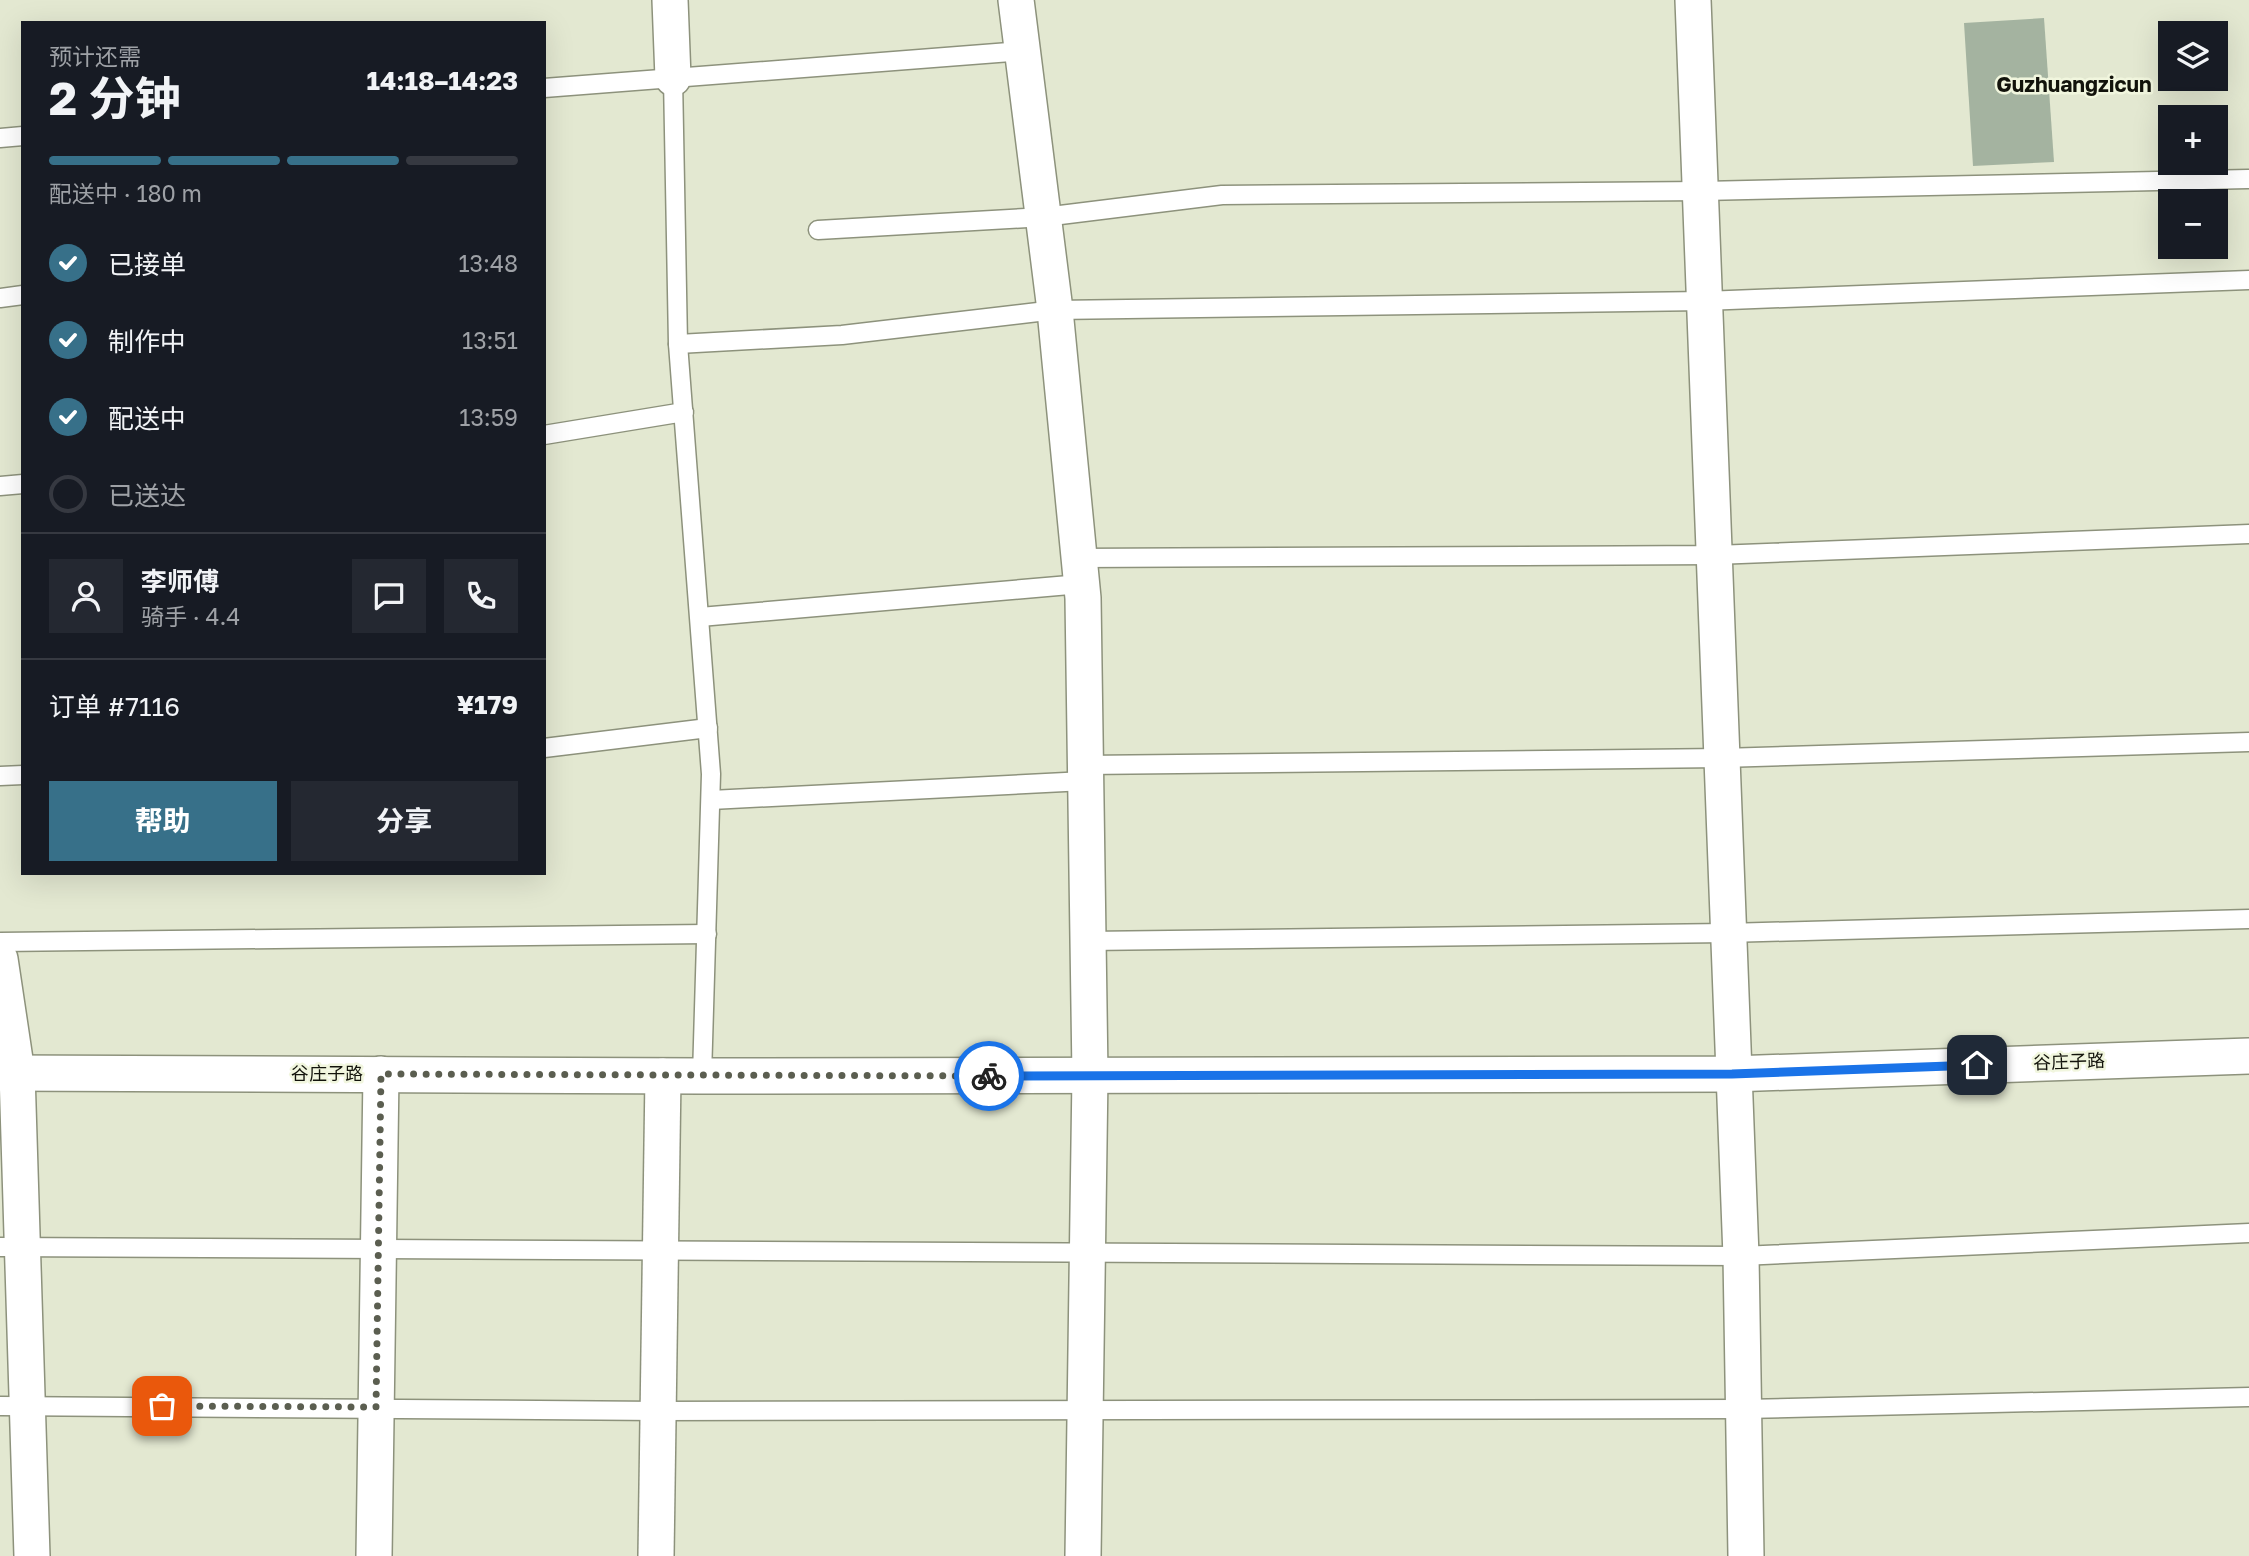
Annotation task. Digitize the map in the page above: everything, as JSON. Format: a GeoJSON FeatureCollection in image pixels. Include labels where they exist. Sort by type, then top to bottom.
{"type":"FeatureCollection","features":[{"type":"Feature","properties":{"kind":"street"},"geometry":{"type":"LineString","coordinates":[[670,0],[673,78]]}},
{"type":"Feature","properties":{"kind":"street"},"geometry":{"type":"LineString","coordinates":[[1016,0],[1055,310],[1080,571],[1090,1076],[1083,1556]]}},
{"type":"Feature","properties":{"kind":"street"},"geometry":{"type":"LineString","coordinates":[[1693,0],[1703,191],[1704,301],[1741,1256],[1746,1556]]}},
{"type":"Feature","properties":{"kind":"street"},"geometry":{"type":"LineString","coordinates":[[0,959],[9,1073],[14,1406],[32,1556]]}},
{"type":"Feature","properties":{"kind":"street","name":"谷庄子路"},"geometry":{"type":"LineString","coordinates":[[9,1073],[663,1076],[1732,1074],[2249,1056]]}},
{"type":"Feature","properties":{"kind":"street"},"geometry":{"type":"LineString","coordinates":[[374,1556],[381,1074]]}},
{"type":"Feature","properties":{"kind":"street"},"geometry":{"type":"LineString","coordinates":[[656,1556],[663,1076]]}},
{"type":"Feature","properties":{"kind":"lane"},"geometry":{"type":"LineString","coordinates":[[546,88],[1023,51]]}},
{"type":"Feature","properties":{"kind":"lane"},"geometry":{"type":"LineString","coordinates":[[673,78],[678,344],[700,617],[711,800],[702,1076]]}},
{"type":"Feature","properties":{"kind":"lane"},"geometry":{"type":"LineString","coordinates":[[0,138],[21,136]]}},
{"type":"Feature","properties":{"kind":"lane"},"geometry":{"type":"LineString","coordinates":[[818,230],[1044,217],[1222,195],[1703,191],[2248,179]]}},
{"type":"Feature","properties":{"kind":"lane"},"geometry":{"type":"LineString","coordinates":[[678,344],[842,335],[1055,310],[1704,301],[2249,280]]}},
{"type":"Feature","properties":{"kind":"lane"},"geometry":{"type":"LineString","coordinates":[[0,298],[21,295]]}},
{"type":"Feature","properties":{"kind":"lane"},"geometry":{"type":"LineString","coordinates":[[546,435],[684,412]]}},
{"type":"Feature","properties":{"kind":"lane"},"geometry":{"type":"LineString","coordinates":[[0,486],[21,484]]}},
{"type":"Feature","properties":{"kind":"lane"},"geometry":{"type":"LineString","coordinates":[[700,617],[1080,571],[1715,555],[2249,534]]}},
{"type":"Feature","properties":{"kind":"lane"},"geometry":{"type":"LineString","coordinates":[[546,748],[708,728]]}},
{"type":"Feature","properties":{"kind":"lane"},"geometry":{"type":"LineString","coordinates":[[711,800],[1085,773],[2249,742]]}},
{"type":"Feature","properties":{"kind":"lane"},"geometry":{"type":"LineString","coordinates":[[0,776],[21,775]]}},
{"type":"Feature","properties":{"kind":"lane"},"geometry":{"type":"LineString","coordinates":[[1088,940],[1727,933],[2249,919]]}},
{"type":"Feature","properties":{"kind":"lane"},"geometry":{"type":"LineString","coordinates":[[0,942],[707,934]]}},
{"type":"Feature","properties":{"kind":"lane"},"geometry":{"type":"LineString","coordinates":[[12,1247],[661,1248],[1087,1254],[1741,1256],[2249,1233]]}},
{"type":"Feature","properties":{"kind":"lane"},"geometry":{"type":"LineString","coordinates":[[14,1406],[659,1411],[1744,1409],[2249,1397]]}},
{"type":"Feature","properties":{"kind":"building"},"geometry":{"type":"Polygon","coordinates":[[[2044,18],[2054,162],[1973,166],[1964,23],[2044,18]]]}},
{"type":"Feature","properties":{"kind":"way so far"},"geometry":{"type":"LineString","coordinates":[[162,1406],[376,1407],[381,1074],[989,1076]]}},
{"type":"Feature","properties":{"kind":"district","name":"Guzhuangzicun"},"geometry":{"type":"Point","coordinates":[2074,85]}},
{"type":"Feature","properties":{"kind":"route"},"geometry":{"type":"LineString","coordinates":[[989,1076],[1732,1074],[1977,1065]]}}]}
